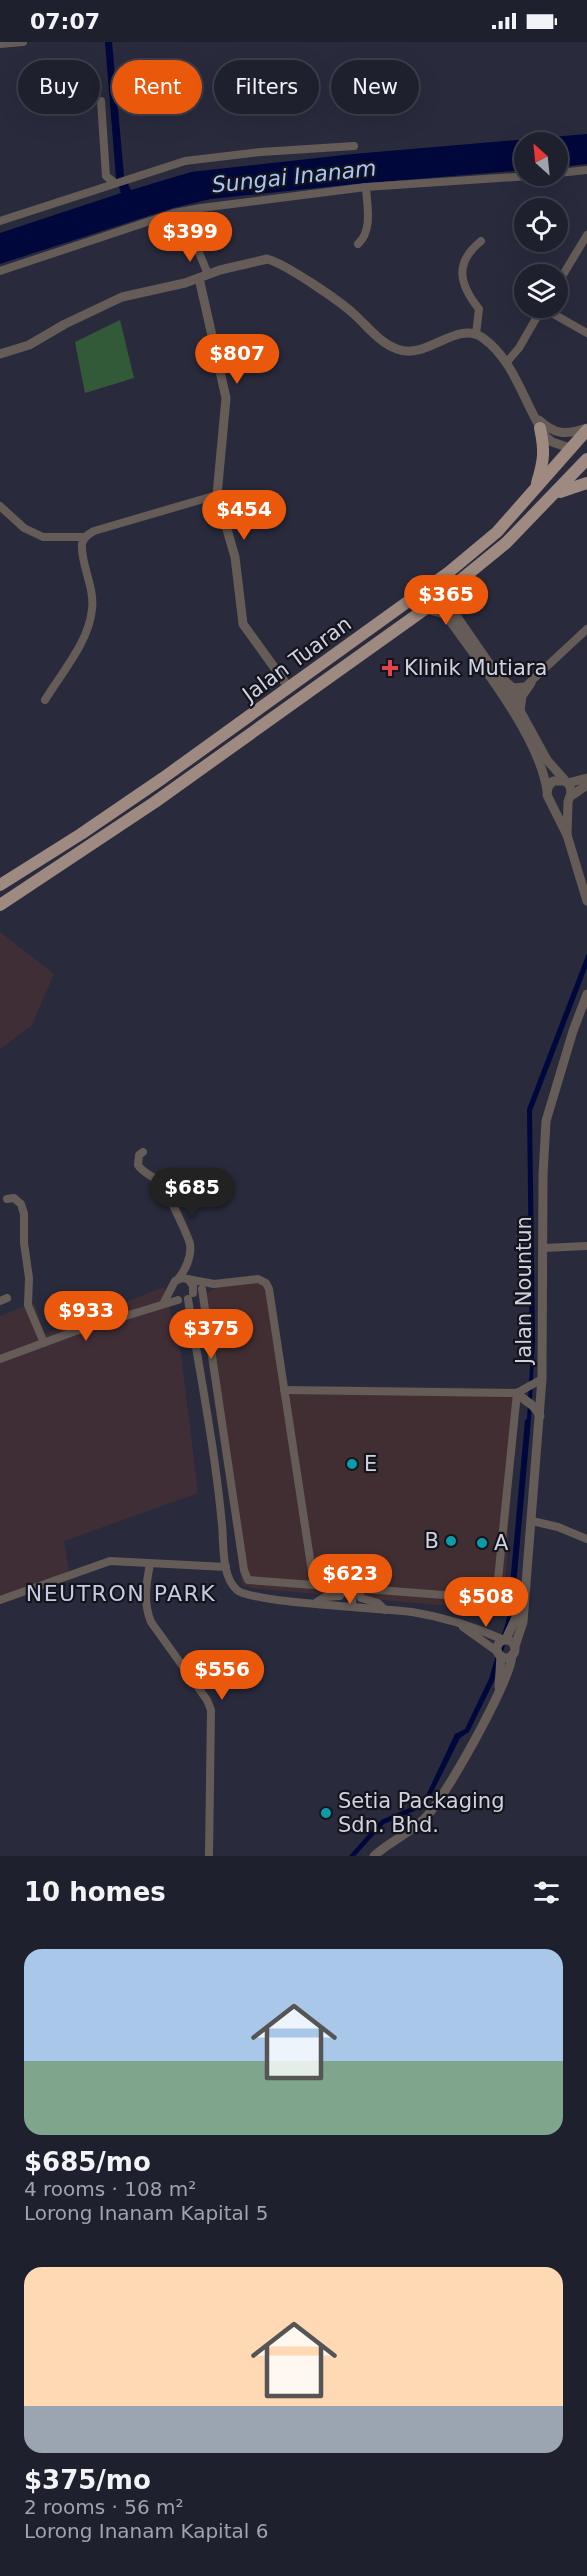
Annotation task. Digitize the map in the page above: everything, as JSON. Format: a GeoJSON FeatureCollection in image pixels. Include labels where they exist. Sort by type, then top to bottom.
{"type":"FeatureCollection","features":[{"type":"Feature","properties":{"kind":"main road"},"geometry":{"type":"LineString","coordinates":[[534,490],[544,459],[540,428]]}},
{"type":"Feature","properties":{"kind":"main road","name":"Jalan Tuaran"},"geometry":{"type":"LineString","coordinates":[[0,885],[127,803],[448,573],[497,532],[587,429]]}},
{"type":"Feature","properties":{"kind":"main road"},"geometry":{"type":"LineString","coordinates":[[570,448],[587,442]]}},
{"type":"Feature","properties":{"kind":"main road"},"geometry":{"type":"LineString","coordinates":[[534,490],[560,468],[575,462],[586,462]]}},
{"type":"Feature","properties":{"kind":"main road","name":"Jalan Tuaran"},"geometry":{"type":"LineString","coordinates":[[0,905],[155,802],[425,609],[506,543],[586,462]]}},
{"type":"Feature","properties":{"kind":"main road"},"geometry":{"type":"LineString","coordinates":[[554,494],[587,483]]}},
{"type":"Feature","properties":{"kind":"street"},"geometry":{"type":"LineString","coordinates":[[0,44],[23,42]]}},
{"type":"Feature","properties":{"kind":"street"},"geometry":{"type":"LineString","coordinates":[[101,100],[106,176],[115,183]]}},
{"type":"Feature","properties":{"kind":"street"},"geometry":{"type":"LineString","coordinates":[[0,221],[197,159],[354,146]]}},
{"type":"Feature","properties":{"kind":"street"},"geometry":{"type":"LineString","coordinates":[[568,172],[587,170]]}},
{"type":"Feature","properties":{"kind":"street"},"geometry":{"type":"LineString","coordinates":[[0,271],[174,213],[201,207],[366,187],[514,177]]}},
{"type":"Feature","properties":{"kind":"street"},"geometry":{"type":"LineString","coordinates":[[358,244],[367,233],[366,187]]}},
{"type":"Feature","properties":{"kind":"street"},"geometry":{"type":"LineString","coordinates":[[568,266],[587,235]]}},
{"type":"Feature","properties":{"kind":"street"},"geometry":{"type":"LineString","coordinates":[[186,237],[194,241],[203,276],[226,398],[217,495],[235,557],[243,624],[289,688]]}},
{"type":"Feature","properties":{"kind":"street"},"geometry":{"type":"LineString","coordinates":[[476,334],[479,309],[466,292],[463,267],[469,251],[481,241]]}},
{"type":"Feature","properties":{"kind":"street"},"geometry":{"type":"LineString","coordinates":[[0,354],[23,348],[75,319],[122,297],[263,260],[271,260],[329,294],[353,313],[381,341],[398,350],[418,351],[455,335],[476,334],[490,344],[507,363],[540,428],[552,442],[570,448]]}},
{"type":"Feature","properties":{"kind":"street"},"geometry":{"type":"LineString","coordinates":[[507,363],[537,318]]}},
{"type":"Feature","properties":{"kind":"street"},"geometry":{"type":"LineString","coordinates":[[561,318],[587,333]]}},
{"type":"Feature","properties":{"kind":"street"},"geometry":{"type":"LineString","coordinates":[[532,414],[550,429],[560,433],[587,429]]}},
{"type":"Feature","properties":{"kind":"street"},"geometry":{"type":"LineString","coordinates":[[0,506],[24,528],[43,537],[85,537],[94,531],[217,495]]}},
{"type":"Feature","properties":{"kind":"street"},"geometry":{"type":"LineString","coordinates":[[45,700],[79,647],[93,608],[82,545],[85,537]]}},
{"type":"Feature","properties":{"kind":"street"},"geometry":{"type":"LineString","coordinates":[[460,582],[452,598],[451,607],[513,698],[547,760],[571,789],[567,835]]}},
{"type":"Feature","properties":{"kind":"street"},"geometry":{"type":"LineString","coordinates":[[425,609],[445,614],[500,692],[534,751]]}},
{"type":"Feature","properties":{"kind":"street"},"geometry":{"type":"LineString","coordinates":[[587,629],[513,698],[512,702],[543,770],[550,801],[567,835],[587,901]]}},
{"type":"Feature","properties":{"kind":"street"},"geometry":{"type":"LineString","coordinates":[[494,672],[513,688],[528,685]]}},
{"type":"Feature","properties":{"kind":"street"},"geometry":{"type":"LineString","coordinates":[[520,710],[522,696],[528,685]]}},
{"type":"Feature","properties":{"kind":"street"},"geometry":{"type":"LineString","coordinates":[[547,791],[553,781],[566,782],[587,778]]}},
{"type":"Feature","properties":{"kind":"street"},"geometry":{"type":"LineString","coordinates":[[550,801],[561,804],[587,785]]}},
{"type":"Feature","properties":{"kind":"street","name":"Jalan Nountun"},"geometry":{"type":"LineString","coordinates":[[374,1856],[416,1826],[434,1808],[476,1739],[510,1668],[523,1622],[542,1379],[543,1175],[546,1121],[573,1031],[587,994]]}},
{"type":"Feature","properties":{"kind":"street"},"geometry":{"type":"LineString","coordinates":[[143,1152],[139,1155],[138,1165],[142,1172],[161,1183],[173,1203],[190,1245],[187,1261],[164,1302]]}},
{"type":"Feature","properties":{"kind":"street"},"geometry":{"type":"LineString","coordinates":[[6,1199],[14,1198],[21,1204],[24,1214],[24,1244],[29,1278],[28,1305],[44,1343]]}},
{"type":"Feature","properties":{"kind":"street"},"geometry":{"type":"LineString","coordinates":[[543,1248],[587,1246]]}},
{"type":"Feature","properties":{"kind":"street"},"geometry":{"type":"LineString","coordinates":[[175,1282],[189,1280],[214,1284],[258,1279],[266,1283],[269,1289],[314,1585]]}},
{"type":"Feature","properties":{"kind":"street"},"geometry":{"type":"LineString","coordinates":[[189,1280],[193,1286],[191,1296],[226,1567],[231,1583],[238,1591],[249,1596],[413,1612],[459,1624],[512,1641],[514,1651],[500,1654],[459,1624]]}},
{"type":"Feature","properties":{"kind":"street"},"geometry":{"type":"LineString","coordinates":[[175,1282],[171,1291],[178,1300]]}},
{"type":"Feature","properties":{"kind":"street"},"geometry":{"type":"LineString","coordinates":[[0,1359],[164,1302],[191,1296],[214,1284]]}},
{"type":"Feature","properties":{"kind":"street"},"geometry":{"type":"LineString","coordinates":[[202,1289],[245,1576],[248,1580],[495,1599],[517,1393]]}},
{"type":"Feature","properties":{"kind":"street"},"geometry":{"type":"LineString","coordinates":[[284,1390],[517,1393],[542,1379]]}},
{"type":"Feature","properties":{"kind":"street"},"geometry":{"type":"LineString","coordinates":[[517,1393],[522,1399],[531,1402],[540,1416]]}},
{"type":"Feature","properties":{"kind":"street"},"geometry":{"type":"LineString","coordinates":[[532,1521],[558,1527],[587,1539]]}},
{"type":"Feature","properties":{"kind":"street"},"geometry":{"type":"LineString","coordinates":[[0,1600],[110,1561],[226,1567]]}},
{"type":"Feature","properties":{"kind":"street"},"geometry":{"type":"LineString","coordinates":[[150,1564],[145,1590],[146,1609],[151,1622],[207,1700],[211,1710],[209,1856]]}},
{"type":"Feature","properties":{"kind":"street"},"geometry":{"type":"LineString","coordinates":[[316,1603],[325,1598],[340,1596],[344,1587]]}},
{"type":"Feature","properties":{"kind":"street"},"geometry":{"type":"LineString","coordinates":[[352,1605],[353,1587]]}},
{"type":"Feature","properties":{"kind":"street"},"geometry":{"type":"LineString","coordinates":[[363,1588],[359,1592],[361,1598],[378,1603],[385,1610]]}},
{"type":"Feature","properties":{"kind":"street","name":"Jalan Nountun"},"geometry":{"type":"LineString","coordinates":[[498,1692],[500,1654],[497,1646],[505,1640],[518,1618],[524,1592]]}},
{"type":"Feature","properties":{"kind":"shaded area"},"geometry":{"type":"Polygon","coordinates":[[[0,932],[54,974],[31,1026],[0,1049],[0,932]]]}},
{"type":"Feature","properties":{"kind":"shaded area"},"geometry":{"type":"Polygon","coordinates":[[[261,1284],[266,1290],[282,1388],[338,1386],[518,1388],[504,1603],[461,1600],[460,1607],[251,1588],[242,1585],[199,1299],[217,1287],[261,1284]]]}},
{"type":"Feature","properties":{"kind":"shaded area"},"geometry":{"type":"Polygon","coordinates":[[[164,1287],[181,1354],[198,1493],[64,1541],[70,1578],[0,1602],[0,1316],[34,1303],[45,1334],[164,1287]]]}},
{"type":"Feature","properties":{"kind":"green space"},"geometry":{"type":"Polygon","coordinates":[[[120,320],[134,378],[85,393],[75,342],[120,320]]]}},
{"type":"Feature","properties":{"kind":"water","name":"Sungai Inanam"},"geometry":{"type":"Polygon","coordinates":[[[105,42],[112,42],[112,114],[118,114],[124,176],[131,190],[191,172],[353,154],[514,140],[514,171],[211,199],[173,208],[0,264],[0,233],[121,193],[116,178],[105,42]]]}},
{"type":"Feature","properties":{"kind":"water"},"geometry":{"type":"Polygon","coordinates":[[[587,134],[587,164],[568,166],[568,136],[587,134]]]}},
{"type":"Feature","properties":{"kind":"water"},"geometry":{"type":"Polygon","coordinates":[[[587,953],[587,968],[532,1111],[535,1340],[531,1419],[513,1619],[494,1681],[469,1732],[460,1738],[426,1806],[384,1824],[355,1856],[349,1856],[381,1820],[423,1802],[455,1734],[465,1729],[489,1679],[507,1618],[525,1420],[527,1419],[530,1366],[527,1109],[587,953]]]}},
{"type":"Feature","properties":{"kind":"place","name":"Klinik Mutiara"},"geometry":{"type":"Point","coordinates":[390,668]}},
{"type":"Feature","properties":{"kind":"place","name":"E"},"geometry":{"type":"Point","coordinates":[352,1464]}},
{"type":"Feature","properties":{"kind":"place","name":"B"},"geometry":{"type":"Point","coordinates":[451,1541]}},
{"type":"Feature","properties":{"kind":"place","name":"A"},"geometry":{"type":"Point","coordinates":[482,1543]}},
{"type":"Feature","properties":{"kind":"place","name":"Setia Packaging Sdn. Bhd."},"geometry":{"type":"Point","coordinates":[326,1813]}},
{"type":"Feature","properties":{"kind":"district","name":"NEUTRON PARK"},"geometry":{"type":"Point","coordinates":[121,1593]}}]}
